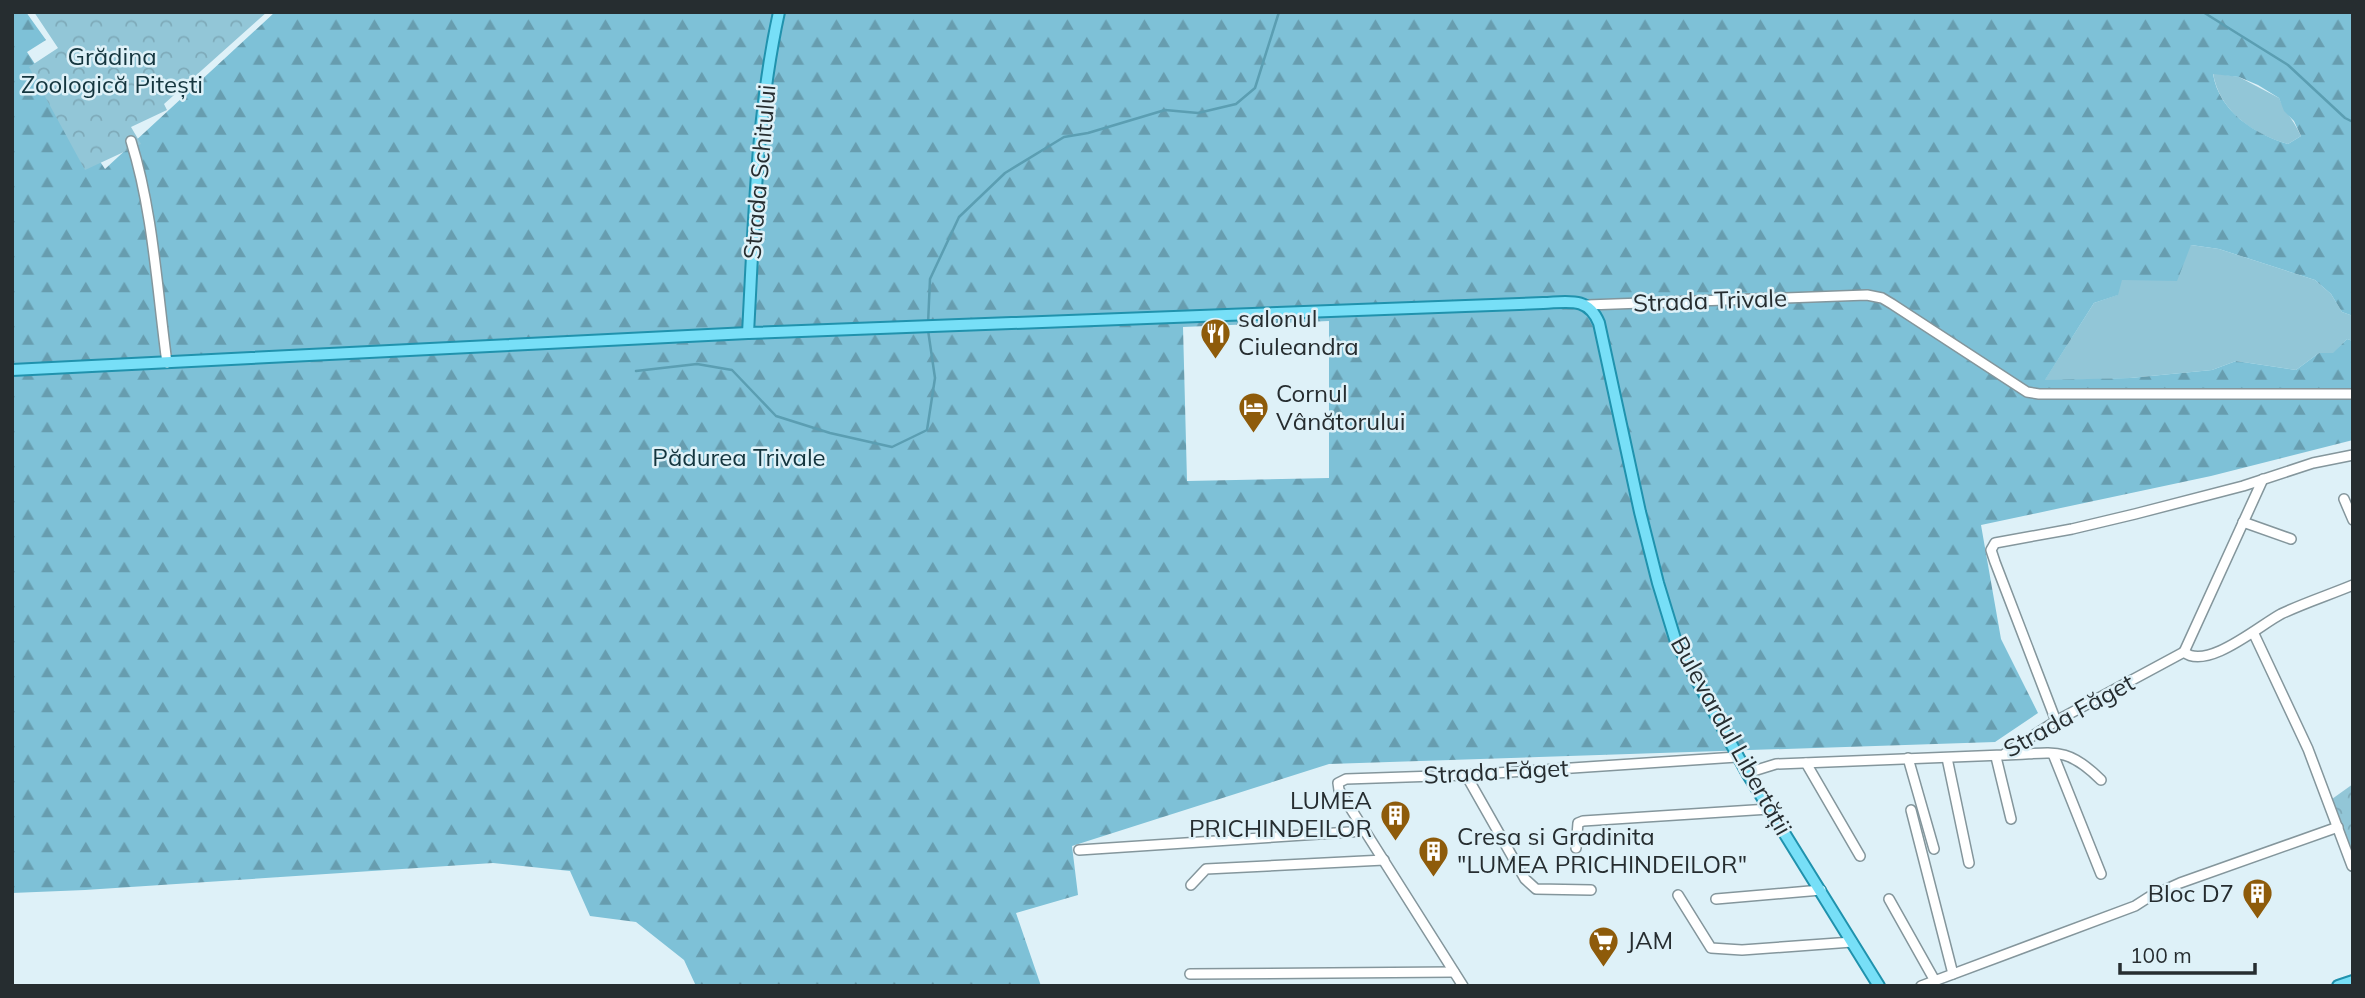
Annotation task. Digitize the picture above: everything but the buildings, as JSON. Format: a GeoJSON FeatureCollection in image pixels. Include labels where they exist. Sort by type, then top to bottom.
{"type":"FeatureCollection","features":[{"type":"Feature","properties":{"kind":"main road","name":"Strada Schitului"},"geometry":{"type":"LineString","coordinates":[[748,333],[759,145],[770,55],[779,12]]}},
{"type":"Feature","properties":{"kind":"main road","name":"Strada Trivale"},"geometry":{"type":"LineString","coordinates":[[12,370],[748,333],[1575,302],[1587,305]]}},
{"type":"Feature","properties":{"kind":"main road","name":"Bulevardul Libertății"},"geometry":{"type":"LineString","coordinates":[[1587,305],[1599,323],[1640,512],[1676,642],[1737,757],[1879,986]]}},
{"type":"Feature","properties":{"kind":"street"},"geometry":{"type":"LineString","coordinates":[[131,141],[137,158],[150,233],[167,363]]}},
{"type":"Feature","properties":{"kind":"street","name":"Strada Trivale"},"geometry":{"type":"LineString","coordinates":[[1587,305],[1867,295],[1882,298],[1892,304],[2027,392],[2353,394]]}},
{"type":"Feature","properties":{"kind":"street"},"geometry":{"type":"LineString","coordinates":[[2056,721],[1995,562],[1991,550],[1995,543],[2072,529],[2243,486],[2313,463],[2353,455]]}},
{"type":"Feature","properties":{"kind":"street"},"geometry":{"type":"LineString","coordinates":[[2184,652],[2263,479]]}},
{"type":"Feature","properties":{"kind":"street"},"geometry":{"type":"LineString","coordinates":[[2344,499],[2353,520]]}},
{"type":"Feature","properties":{"kind":"street"},"geometry":{"type":"LineString","coordinates":[[2243,522],[2291,539]]}},
{"type":"Feature","properties":{"kind":"street","name":"Strada Făget"},"geometry":{"type":"LineString","coordinates":[[1747,773],[1776,764],[2000,756],[2056,721],[2184,652],[2197,658],[2254,634],[2280,615],[2353,585]]}},
{"type":"Feature","properties":{"kind":"street"},"geometry":{"type":"LineString","coordinates":[[2254,634],[2308,749],[2352,866]]}},
{"type":"Feature","properties":{"kind":"street"},"geometry":{"type":"LineString","coordinates":[[2011,819],[2000,756],[2064,753],[2102,780]]}},
{"type":"Feature","properties":{"kind":"street"},"geometry":{"type":"LineString","coordinates":[[2053,754],[2102,874]]}},
{"type":"Feature","properties":{"kind":"street","name":"Strada Făget"},"geometry":{"type":"LineString","coordinates":[[1366,831],[1339,790],[1338,783],[1346,779],[1466,775],[1737,757]]}},
{"type":"Feature","properties":{"kind":"street"},"geometry":{"type":"LineString","coordinates":[[1908,758],[1934,849]]}},
{"type":"Feature","properties":{"kind":"street"},"geometry":{"type":"LineString","coordinates":[[1947,758],[1969,863]]}},
{"type":"Feature","properties":{"kind":"street"},"geometry":{"type":"LineString","coordinates":[[1806,762],[1860,856]]}},
{"type":"Feature","properties":{"kind":"street"},"geometry":{"type":"LineString","coordinates":[[1466,775],[1525,879],[1536,889],[1591,890]]}},
{"type":"Feature","properties":{"kind":"street"},"geometry":{"type":"LineString","coordinates":[[1576,848],[1578,822],[1769,808]]}},
{"type":"Feature","properties":{"kind":"street"},"geometry":{"type":"LineString","coordinates":[[1911,810],[1953,974]]}},
{"type":"Feature","properties":{"kind":"street"},"geometry":{"type":"LineString","coordinates":[[1921,986],[2135,906],[2180,883],[2338,827]]}},
{"type":"Feature","properties":{"kind":"street"},"geometry":{"type":"LineString","coordinates":[[1079,850],[1366,831],[1463,986]]}},
{"type":"Feature","properties":{"kind":"street"},"geometry":{"type":"LineString","coordinates":[[1191,886],[1206,869],[1384,860]]}},
{"type":"Feature","properties":{"kind":"street"},"geometry":{"type":"LineString","coordinates":[[1716,898],[1821,890]]}},
{"type":"Feature","properties":{"kind":"street"},"geometry":{"type":"LineString","coordinates":[[1678,895],[1711,948],[1735,951],[1852,942]]}},
{"type":"Feature","properties":{"kind":"street"},"geometry":{"type":"LineString","coordinates":[[1889,899],[1935,981]]}},
{"type":"Feature","properties":{"kind":"street"},"geometry":{"type":"LineString","coordinates":[[1190,974],[1454,972]]}},
{"type":"Feature","properties":{"kind":"street"},"geometry":{"type":"LineString","coordinates":[[1338,974],[1338,986]]}},
{"type":"Feature","properties":{"kind":"green space","name":"Pădurea Trivale"},"geometry":{"type":"Polygon","coordinates":[[[12,12],[26,12],[46,40],[27,52],[105,169],[275,12],[2353,12],[2353,316],[2342,312],[2331,294],[2315,280],[2219,249],[2191,245],[2177,281],[2122,280],[2118,295],[2094,303],[2045,380],[2130,378],[2212,370],[2236,361],[2296,370],[2319,353],[2333,353],[2347,339],[2353,341],[2353,440],[2211,476],[1981,525],[2001,639],[2038,713],[1995,742],[1329,764],[1072,846],[1078,895],[1016,913],[1041,986],[696,986],[684,960],[636,922],[590,916],[570,871],[493,863],[12,893],[12,12]],[[2213,74],[2222,99],[2230,110],[2251,127],[2288,144],[2301,136],[2294,121],[2284,111],[2279,98],[2239,77],[2213,74]],[[1329,321],[1183,327],[1187,481],[1329,478],[1329,321]]]}},
{"type":"Feature","properties":{"kind":"green space","name":"Grădina Zoologică Pitești"},"geometry":{"type":"Polygon","coordinates":[[[34,12],[267,12],[164,104],[167,110],[131,127],[141,144],[85,170],[29,67],[58,48],[34,12]]]}},
{"type":"Feature","properties":{"kind":"green space"},"geometry":{"type":"Polygon","coordinates":[[[2213,73],[2239,77],[2279,98],[2301,136],[2288,144],[2250,127],[2230,110],[2222,99],[2213,73]]]}},
{"type":"Feature","properties":{"kind":"green space"},"geometry":{"type":"Polygon","coordinates":[[[2191,245],[2219,249],[2315,280],[2331,294],[2342,312],[2353,316],[2353,341],[2347,339],[2333,354],[2319,353],[2296,370],[2236,361],[2212,370],[2130,378],[2044,381],[2094,303],[2117,295],[2121,280],[2191,245]]]}},
{"type":"Feature","properties":{"kind":"green space"},"geometry":{"type":"Polygon","coordinates":[[[2353,784],[2353,859],[2352,859],[2332,799],[2353,784]]]}},
{"type":"Feature","properties":{"kind":"waterway"},"geometry":{"type":"LineString","coordinates":[[928,324],[930,279],[959,217],[1005,173],[1064,137],[1088,133],[1165,110],[1198,113],[1236,104],[1255,88],[1279,12]]}},
{"type":"Feature","properties":{"kind":"waterway"},"geometry":{"type":"LineString","coordinates":[[2203,12],[2288,65],[2345,118],[2353,122]]}},
{"type":"Feature","properties":{"kind":"waterway"},"geometry":{"type":"LineString","coordinates":[[636,371],[697,364],[732,370],[776,416],[830,433],[892,447],[927,430],[935,378],[928,330]]}},
{"type":"Feature","properties":{"kind":"place","name":"salonul Ciuleandra"},"geometry":{"type":"Point","coordinates":[1215,360]}},
{"type":"Feature","properties":{"kind":"place","name":"Cornul Vânătorului"},"geometry":{"type":"Point","coordinates":[1253,435]}},
{"type":"Feature","properties":{"kind":"place","name":"LUMEA PRICHINDEILOR"},"geometry":{"type":"Point","coordinates":[1395,842]}},
{"type":"Feature","properties":{"kind":"place","name":"Cresa si Gradinita \"LUMEA PRICHINDEILOR\""},"geometry":{"type":"Point","coordinates":[1434,878]}},
{"type":"Feature","properties":{"kind":"place","name":"Bloc D7"},"geometry":{"type":"Point","coordinates":[2257,921]}},
{"type":"Feature","properties":{"kind":"place","name":"JAM"},"geometry":{"type":"Point","coordinates":[1604,968]}}]}
